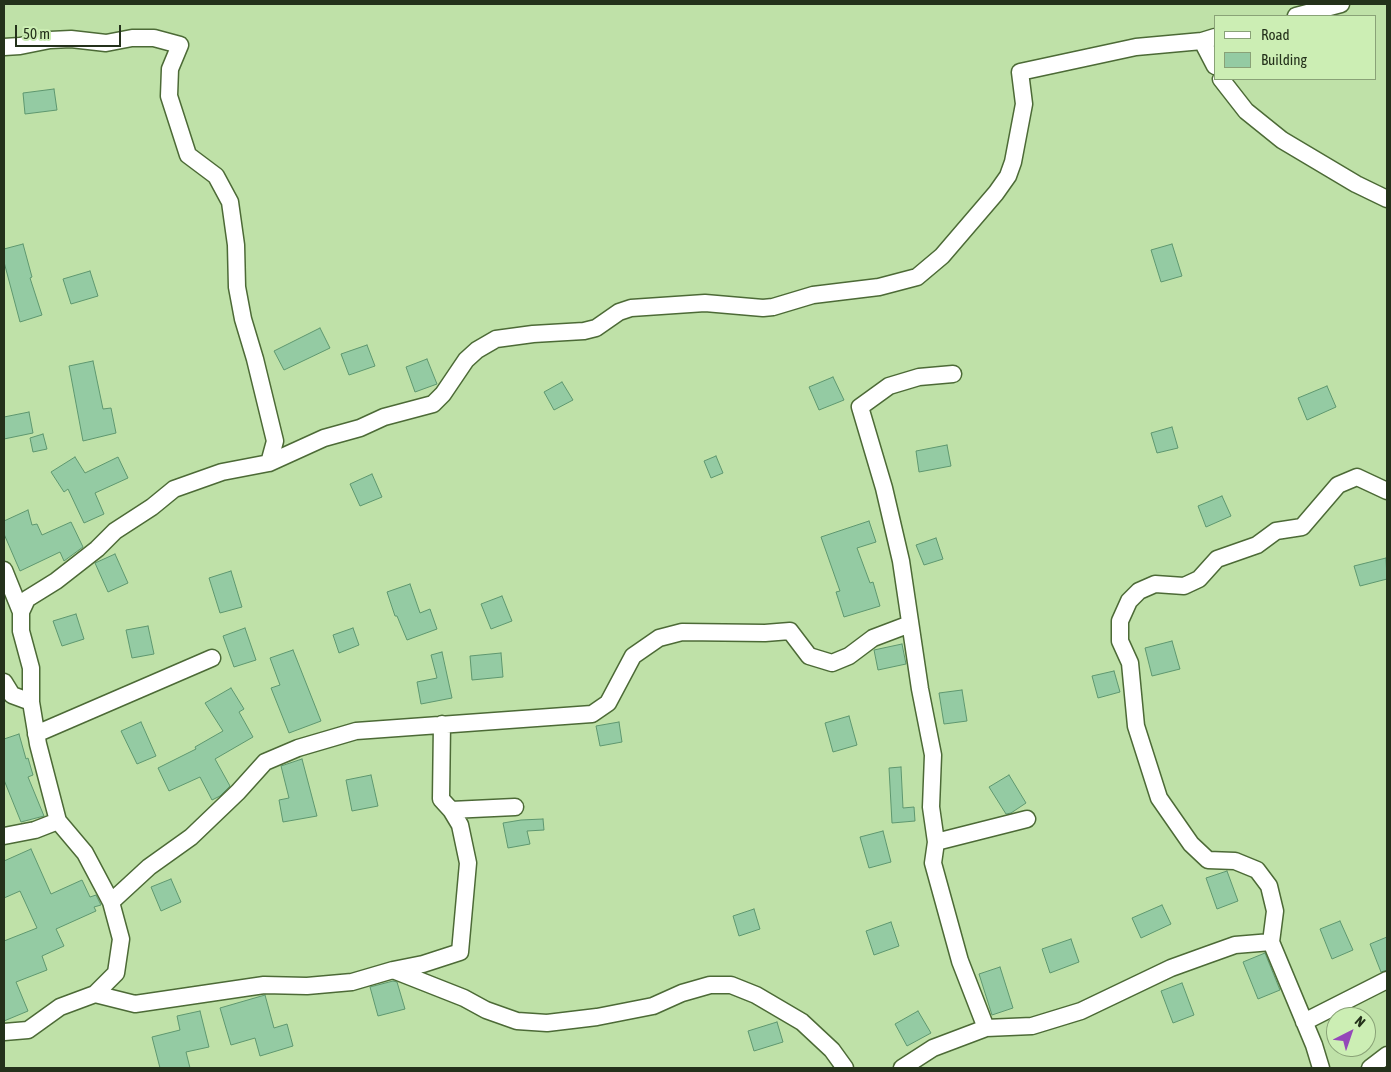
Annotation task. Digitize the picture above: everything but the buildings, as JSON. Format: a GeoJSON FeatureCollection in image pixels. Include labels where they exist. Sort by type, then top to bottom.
{"type":"FeatureCollection","features":[{"type":"Feature","properties":{"kind":"street"},"geometry":{"type":"LineString","coordinates":[[1300,15],[1341,4]]}},
{"type":"Feature","properties":{"kind":"street"},"geometry":{"type":"LineString","coordinates":[[4,47],[71,38],[106,43],[132,38],[154,38],[180,45],[170,69],[169,96],[188,155],[216,176],[230,202],[236,245],[237,287],[243,319],[275,441],[269,463]]}},
{"type":"Feature","properties":{"kind":"street"},"geometry":{"type":"LineString","coordinates":[[21,612],[27,599],[56,581],[97,549],[115,531],[152,507],[174,489],[222,472],[269,463],[324,438],[360,428],[384,417],[432,404],[443,394],[466,360],[476,350],[496,339],[533,334],[584,332],[596,328],[619,312],[631,308],[705,303],[763,308],[774,307],[813,295],[879,287],[917,277],[942,256],[996,193],[1008,176],[1014,162],[1019,124],[1024,104],[1020,72],[1136,47],[1208,39],[1214,62]]}},
{"type":"Feature","properties":{"kind":"street"},"geometry":{"type":"LineString","coordinates":[[1222,80],[1246,111],[1282,140],[1356,184],[1387,199]]}},
{"type":"Feature","properties":{"kind":"street"},"geometry":{"type":"LineString","coordinates":[[953,374],[919,377],[888,386],[860,407],[886,498],[900,561],[933,755],[931,807],[936,842],[933,863],[960,961],[986,1028]]}},
{"type":"Feature","properties":{"kind":"street"},"geometry":{"type":"LineString","coordinates":[[1320,1068],[1314,1045],[1272,942],[1274,911],[1269,886],[1257,870],[1235,861],[1208,860],[1191,844],[1159,798],[1136,726],[1130,663],[1120,641],[1120,621],[1129,601],[1139,591],[1155,584],[1184,586],[1199,579],[1217,559],[1257,545],[1276,531],[1302,527],[1338,485],[1357,477],[1387,491]]}},
{"type":"Feature","properties":{"kind":"street"},"geometry":{"type":"LineString","coordinates":[[4,570],[21,612],[21,631],[31,668],[31,702],[36,734],[58,821],[85,853],[111,902],[121,939],[116,973],[95,994],[60,1007],[28,1030],[4,1032]]}},
{"type":"Feature","properties":{"kind":"street"},"geometry":{"type":"LineString","coordinates":[[111,902],[149,867],[191,837],[238,792],[265,762],[298,748],[356,731],[592,714],[608,703],[633,656],[659,638],[682,632],[766,633],[790,631],[809,656],[832,663],[849,656],[873,638],[910,624]]}},
{"type":"Feature","properties":{"kind":"street"},"geometry":{"type":"LineString","coordinates":[[36,734],[212,658]]}},
{"type":"Feature","properties":{"kind":"street"},"geometry":{"type":"LineString","coordinates":[[4,682],[12,694],[31,702]]}},
{"type":"Feature","properties":{"kind":"street"},"geometry":{"type":"LineString","coordinates":[[95,994],[135,1004],[264,985],[307,986],[352,982],[393,970],[423,964],[460,952],[468,863],[460,825],[452,810],[441,799],[442,724]]}},
{"type":"Feature","properties":{"kind":"street"},"geometry":{"type":"LineString","coordinates":[[452,810],[515,807]]}},
{"type":"Feature","properties":{"kind":"street"},"geometry":{"type":"LineString","coordinates":[[936,842],[1027,819]]}},
{"type":"Feature","properties":{"kind":"street"},"geometry":{"type":"LineString","coordinates":[[4,836],[35,830],[58,821]]}},
{"type":"Feature","properties":{"kind":"street"},"geometry":{"type":"LineString","coordinates":[[902,1068],[933,1048],[986,1028],[1032,1026],[1081,1011],[1171,968],[1235,945],[1272,942]]}},
{"type":"Feature","properties":{"kind":"street"},"geometry":{"type":"LineString","coordinates":[[393,970],[464,998],[486,1010],[516,1020],[547,1023],[597,1017],[653,1006],[691,990],[710,985],[731,985],[756,995],[802,1022],[832,1050],[845,1068]]}},
{"type":"Feature","properties":{"kind":"street"},"geometry":{"type":"LineString","coordinates":[[1304,1022],[1387,980]]}},
{"type":"Feature","properties":{"kind":"street"},"geometry":{"type":"LineString","coordinates":[[1370,1068],[1387,1055]]}}]}
